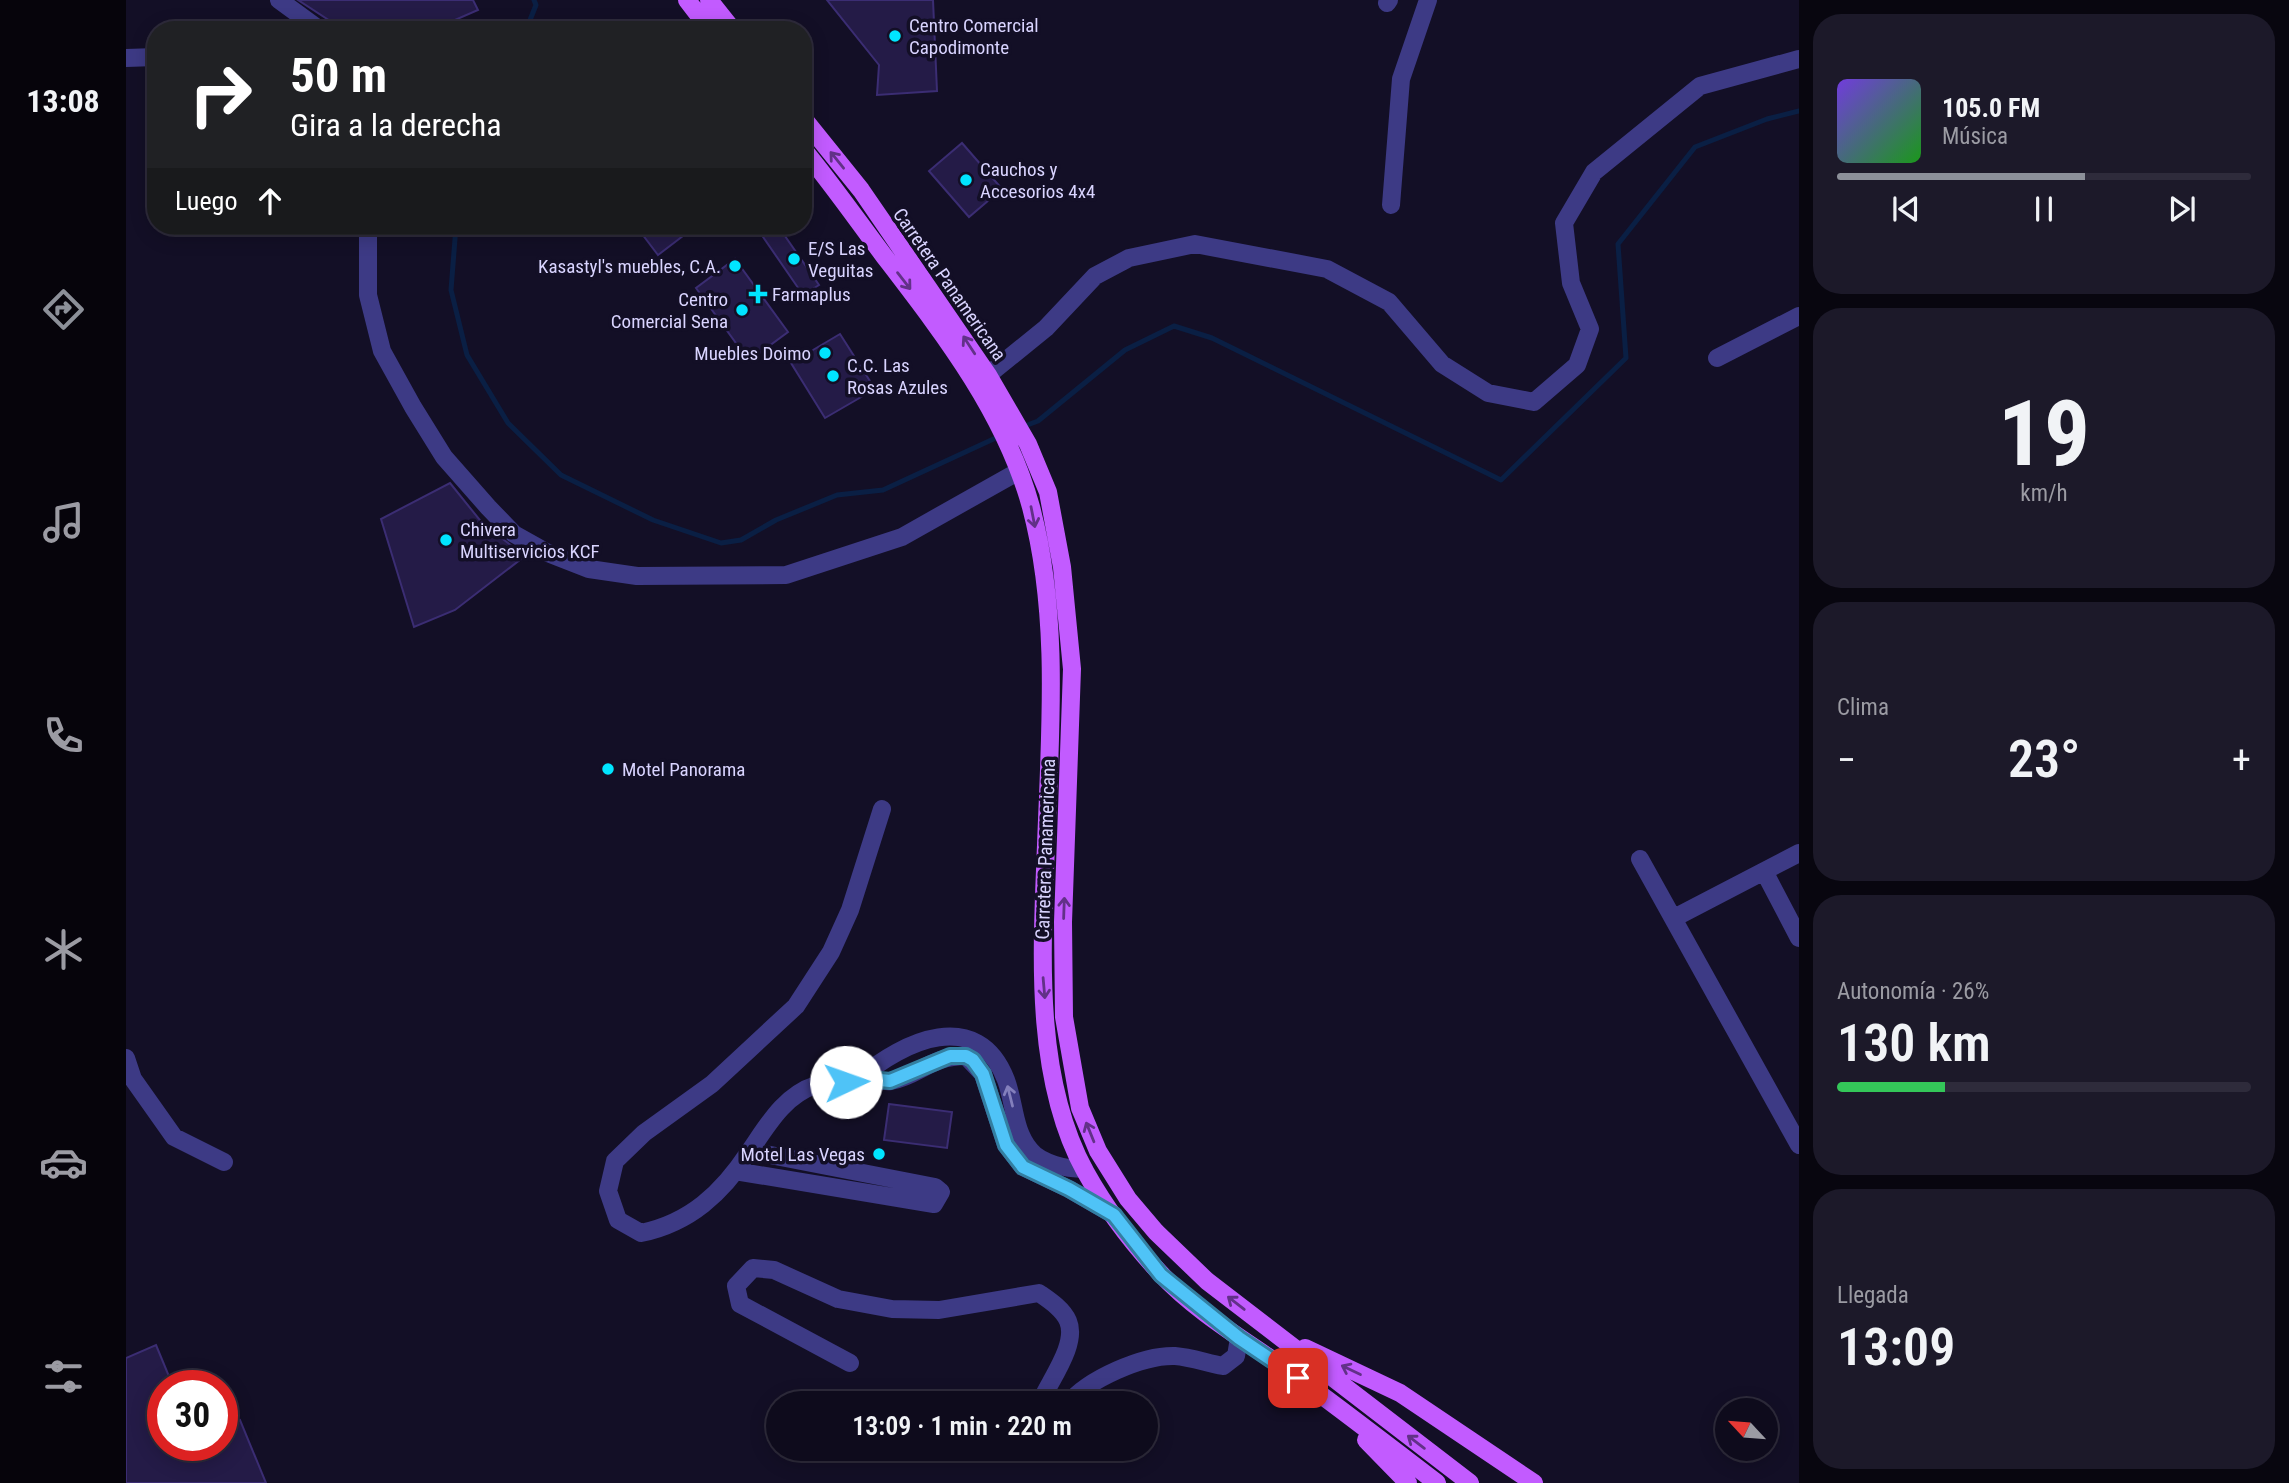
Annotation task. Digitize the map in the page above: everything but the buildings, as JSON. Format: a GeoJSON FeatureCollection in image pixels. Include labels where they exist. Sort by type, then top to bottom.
{"type":"FeatureCollection","features":[{"type":"Feature","properties":{"kind":"main road"},"geometry":{"type":"LineString","coordinates":[[687,0],[703,21]]}},
{"type":"Feature","properties":{"kind":"main road"},"geometry":{"type":"LineString","coordinates":[[709,0],[726,21]]}},
{"type":"Feature","properties":{"kind":"main road","name":"Carretera Panamericana"},"geometry":{"type":"LineString","coordinates":[[812,129],[861,190],[988,375],[999,407],[1020,448],[1048,492],[1069,617],[1072,669],[1063,922],[1064,1017],[1080,1108],[1098,1151],[1142,1216],[1207,1281],[1470,1483]]}},
{"type":"Feature","properties":{"kind":"main road","name":"Carretera Panamericana"},"geometry":{"type":"LineString","coordinates":[[812,161],[999,407]]}},
{"type":"Feature","properties":{"kind":"main road","name":"Carretera Panamericana"},"geometry":{"type":"LineString","coordinates":[[1020,448],[1020,471],[1032,509],[1050,632],[1049,746],[1041,935],[1047,1023],[1057,1097],[1084,1168],[1114,1215],[1161,1275],[1239,1338],[1319,1393],[1437,1483]]}},
{"type":"Feature","properties":{"kind":"main road"},"geometry":{"type":"LineString","coordinates":[[1273,1332],[1400,1393],[1534,1483]]}},
{"type":"Feature","properties":{"kind":"main road"},"geometry":{"type":"LineString","coordinates":[[1319,1393],[1408,1483]]}},
{"type":"Feature","properties":{"kind":"street"},"geometry":{"type":"LineString","coordinates":[[279,0],[308,21]]}},
{"type":"Feature","properties":{"kind":"street"},"geometry":{"type":"LineString","coordinates":[[1391,205],[1401,79],[1428,0]]}},
{"type":"Feature","properties":{"kind":"street"},"geometry":{"type":"LineString","coordinates":[[126,58],[147,57]]}},
{"type":"Feature","properties":{"kind":"street"},"geometry":{"type":"LineString","coordinates":[[988,375],[1046,328],[1095,276],[1129,258],[1195,244],[1327,269],[1389,302],[1442,364],[1488,393],[1534,402],[1577,365],[1590,329],[1571,283],[1564,223],[1594,172],[1700,86],[1799,60]]}},
{"type":"Feature","properties":{"kind":"street"},"geometry":{"type":"LineString","coordinates":[[368,235],[368,295],[382,351],[444,457],[514,534],[548,554],[589,569],[637,576],[786,575],[902,537],[1020,471]]}},
{"type":"Feature","properties":{"kind":"street"},"geometry":{"type":"LineString","coordinates":[[1717,358],[1799,316]]}},
{"type":"Feature","properties":{"kind":"street"},"geometry":{"type":"LineString","coordinates":[[882,809],[850,910],[831,952],[796,1006],[712,1084],[644,1133],[615,1161],[608,1191],[618,1220],[641,1233],[668,1228],[693,1213],[735,1171],[768,1121],[789,1101],[816,1085],[860,1078],[890,1081],[934,1060],[966,1056],[983,1074],[1006,1145],[1023,1167],[1114,1215]]}},
{"type":"Feature","properties":{"kind":"street"},"geometry":{"type":"LineString","coordinates":[[1674,918],[1799,853]]}},
{"type":"Feature","properties":{"kind":"street"},"geometry":{"type":"LineString","coordinates":[[1640,859],[1799,1145]]}},
{"type":"Feature","properties":{"kind":"street"},"geometry":{"type":"LineString","coordinates":[[1765,873],[1799,938]]}},
{"type":"Feature","properties":{"kind":"street"},"geometry":{"type":"LineString","coordinates":[[860,1078],[885,1056],[924,1039],[970,1039],[982,1046],[1005,1078],[1018,1134],[1032,1153],[1060,1166],[1084,1168]]}},
{"type":"Feature","properties":{"kind":"street"},"geometry":{"type":"LineString","coordinates":[[126,1058],[133,1079],[174,1137],[224,1162]]}},
{"type":"Feature","properties":{"kind":"street"},"geometry":{"type":"LineString","coordinates":[[735,1171],[934,1204],[941,1192],[934,1187],[750,1151]]}},
{"type":"Feature","properties":{"kind":"street"},"geometry":{"type":"LineString","coordinates":[[850,1363],[740,1304],[736,1286],[754,1268],[774,1270],[838,1299],[892,1309],[927,1310],[1040,1293],[1055,1305],[1069,1322],[1068,1340],[1045,1391]]}},
{"type":"Feature","properties":{"kind":"street"},"geometry":{"type":"LineString","coordinates":[[1083,1391],[1095,1380],[1116,1370],[1173,1356],[1223,1366],[1236,1356],[1239,1338]]}},
{"type":"Feature","properties":{"kind":"waterway"},"geometry":{"type":"LineString","coordinates":[[530,21],[536,5],[534,0]]}},
{"type":"Feature","properties":{"kind":"waterway"},"geometry":{"type":"LineString","coordinates":[[1022,427],[1038,421],[1125,350],[1174,326],[1212,338],[1501,480],[1626,358],[1618,244],[1695,147],[1767,119],[1799,111]]}},
{"type":"Feature","properties":{"kind":"waterway"},"geometry":{"type":"LineString","coordinates":[[455,235],[451,290],[467,355],[508,423],[561,475],[653,520],[721,543],[741,540],[776,520],[837,495],[883,490],[1000,436]]}},
{"type":"Feature","properties":{"kind":"place","name":"Centro Comercial Capodimonte"},"geometry":{"type":"Point","coordinates":[895,36]}},
{"type":"Feature","properties":{"kind":"place","name":"Cauchos y Accesorios 4x4"},"geometry":{"type":"Point","coordinates":[966,180]}},
{"type":"Feature","properties":{"kind":"place","name":"E/S Las Veguitas"},"geometry":{"type":"Point","coordinates":[794,259]}},
{"type":"Feature","properties":{"kind":"place","name":"Kasastyl's muebles, C.A."},"geometry":{"type":"Point","coordinates":[735,266]}},
{"type":"Feature","properties":{"kind":"place","name":"Farmaplus"},"geometry":{"type":"Point","coordinates":[758,294]}},
{"type":"Feature","properties":{"kind":"place","name":"Centro Comercial Sena"},"geometry":{"type":"Point","coordinates":[742,310]}},
{"type":"Feature","properties":{"kind":"place","name":"Muebles Doimo"},"geometry":{"type":"Point","coordinates":[825,353]}},
{"type":"Feature","properties":{"kind":"place","name":"C.C. Las Rosas Azules"},"geometry":{"type":"Point","coordinates":[833,376]}},
{"type":"Feature","properties":{"kind":"place","name":"Chivera Multiservicios KCF"},"geometry":{"type":"Point","coordinates":[446,540]}},
{"type":"Feature","properties":{"kind":"place","name":"Motel Panorama"},"geometry":{"type":"Point","coordinates":[608,769]}},
{"type":"Feature","properties":{"kind":"place","name":"Motel Las Vegas"},"geometry":{"type":"Point","coordinates":[879,1154]}},
{"type":"Feature","properties":{"kind":"route"},"geometry":{"type":"LineString","coordinates":[[846,1082],[860,1078],[890,1081],[934,1060],[950,1056],[966,1056],[973,1060],[983,1074],[991,1106],[1006,1145],[1023,1167],[1114,1215],[1161,1275],[1239,1338],[1298,1378]]}}]}
